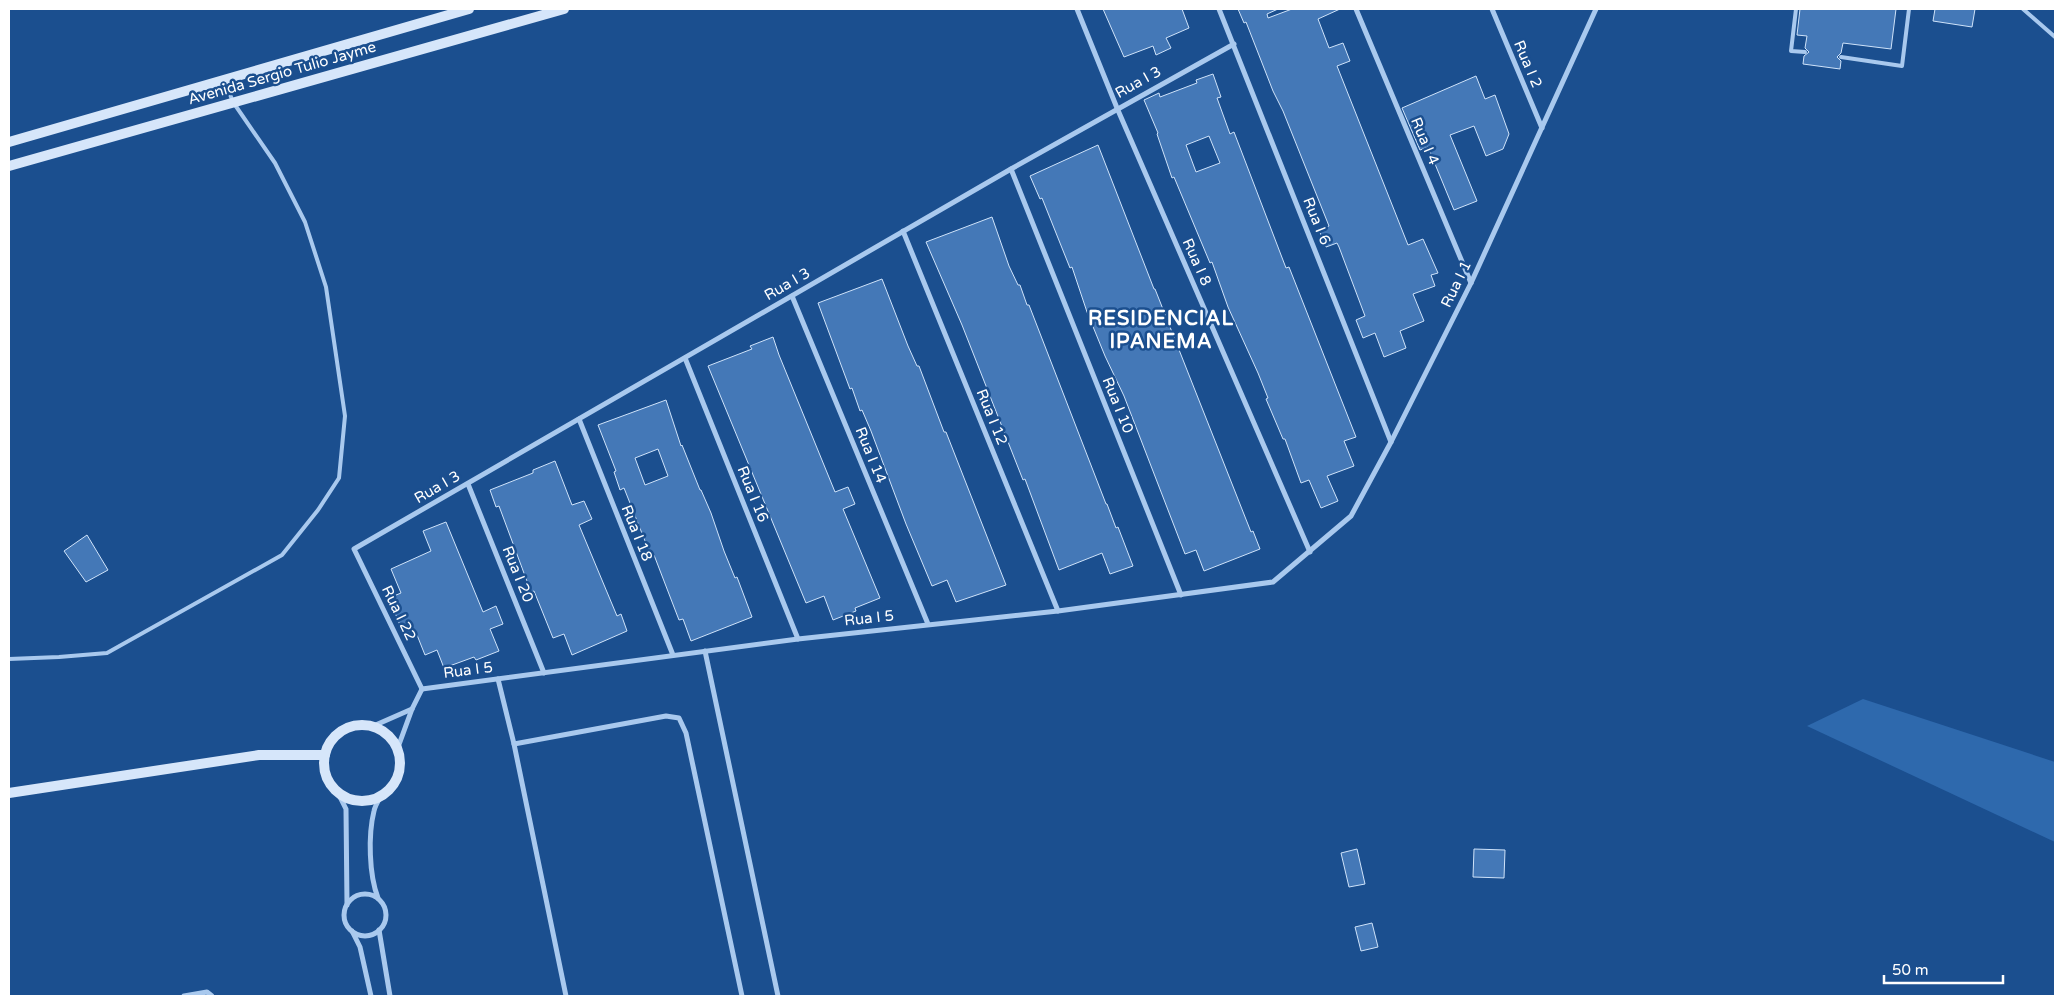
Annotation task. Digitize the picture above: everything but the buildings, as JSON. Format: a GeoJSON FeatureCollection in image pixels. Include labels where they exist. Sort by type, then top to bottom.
{"type":"FeatureCollection","features":[{"type":"Feature","properties":{"kind":"street","name":"Avenida Sergio Tulio Jayme"},"geometry":{"type":"LineString","coordinates":[[9,142],[469,9]]}},
{"type":"Feature","properties":{"kind":"street","name":"Avenida Sergio Tulio Jayme"},"geometry":{"type":"LineString","coordinates":[[9,166],[564,9]]}},
{"type":"Feature","properties":{"kind":"street","name":"Rua I 8"},"geometry":{"type":"LineString","coordinates":[[1077,9],[1117,108],[1310,552]]}},
{"type":"Feature","properties":{"kind":"street","name":"Rua I 6"},"geometry":{"type":"LineString","coordinates":[[1219,9],[1391,442]]}},
{"type":"Feature","properties":{"kind":"street","name":"Rua I 4"},"geometry":{"type":"LineString","coordinates":[[1356,9],[1471,283]]}},
{"type":"Feature","properties":{"kind":"street","name":"Rua I 2"},"geometry":{"type":"LineString","coordinates":[[1492,9],[1542,128]]}},
{"type":"Feature","properties":{"kind":"street","name":"Rua I 1"},"geometry":{"type":"LineString","coordinates":[[1310,552],[1350,516],[1391,442],[1471,283],[1596,9]]}},
{"type":"Feature","properties":{"kind":"street","name":"Rua I 3"},"geometry":{"type":"LineString","coordinates":[[354,549],[1117,108],[1234,44]]}},
{"type":"Feature","properties":{"kind":"street","name":"Rua I 10"},"geometry":{"type":"LineString","coordinates":[[1011,169],[1181,594]]}},
{"type":"Feature","properties":{"kind":"street","name":"Rua I 12"},"geometry":{"type":"LineString","coordinates":[[903,231],[1058,611]]}},
{"type":"Feature","properties":{"kind":"street","name":"Rua I 14"},"geometry":{"type":"LineString","coordinates":[[792,296],[928,624]]}},
{"type":"Feature","properties":{"kind":"street","name":"Rua I 16"},"geometry":{"type":"LineString","coordinates":[[685,358],[798,639]]}},
{"type":"Feature","properties":{"kind":"street","name":"Rua I 18"},"geometry":{"type":"LineString","coordinates":[[579,419],[673,655]]}},
{"type":"Feature","properties":{"kind":"street","name":"Rua I 20"},"geometry":{"type":"LineString","coordinates":[[468,484],[544,673]]}},
{"type":"Feature","properties":{"kind":"street","name":"Rua I 22"},"geometry":{"type":"LineString","coordinates":[[354,549],[422,689]]}},
{"type":"Feature","properties":{"kind":"street","name":"Rua I 5"},"geometry":{"type":"LineString","coordinates":[[422,689],[798,639],[1058,611],[1273,582],[1310,552]]}},
{"type":"Feature","properties":{"kind":"street"},"geometry":{"type":"LineString","coordinates":[[705,651],[778,996]]}},
{"type":"Feature","properties":{"kind":"street"},"geometry":{"type":"LineString","coordinates":[[498,679],[514,744],[566,996]]}},
{"type":"Feature","properties":{"kind":"street"},"geometry":{"type":"LineString","coordinates":[[397,750],[412,709],[422,689]]}},
{"type":"Feature","properties":{"kind":"street"},"geometry":{"type":"LineString","coordinates":[[371,727],[412,709]]}},
{"type":"Feature","properties":{"kind":"street"},"geometry":{"type":"LineString","coordinates":[[514,744],[666,716],[679,718],[686,733],[742,996]]}},
{"type":"Feature","properties":{"kind":"street"},"geometry":{"type":"LineString","coordinates":[[352,931],[366,936],[379,930],[386,918],[386,910],[372,884],[374,809],[381,796],[393,784],[399,768],[397,750],[388,736],[371,727],[354,726],[338,733],[328,747],[325,755],[325,773],[328,781],[339,794],[346,808],[347,905],[345,919],[360,946],[371,996]]}},
{"type":"Feature","properties":{"kind":"street"},"geometry":{"type":"LineString","coordinates":[[9,793],[259,755],[325,755]]}},
{"type":"Feature","properties":{"kind":"street"},"geometry":{"type":"LineString","coordinates":[[339,794],[355,801],[373,800],[381,796]]}},
{"type":"Feature","properties":{"kind":"street"},"geometry":{"type":"LineString","coordinates":[[347,905],[358,895],[364,894],[378,898]]}},
{"type":"Feature","properties":{"kind":"street"},"geometry":{"type":"LineString","coordinates":[[379,930],[390,996]]}},
{"type":"Feature","properties":{"kind":"street"},"geometry":{"type":"LineString","coordinates":[[184,996],[207,992],[212,996]]}},
{"type":"Feature","properties":{"kind":"lane"},"geometry":{"type":"LineString","coordinates":[[1796,9],[1791,51],[1805,52]]}},
{"type":"Feature","properties":{"kind":"lane"},"geometry":{"type":"LineString","coordinates":[[1841,57],[1902,66],[1909,9]]}},
{"type":"Feature","properties":{"kind":"lane"},"geometry":{"type":"LineString","coordinates":[[2023,9],[2055,37]]}},
{"type":"Feature","properties":{"kind":"lane"},"geometry":{"type":"LineString","coordinates":[[9,658],[59,657],[107,653],[282,555],[318,510],[339,478],[345,416],[326,287],[305,222],[279,172],[234,102],[224,80]]}},
{"type":"Feature","properties":{"kind":"shaded area"},"geometry":{"type":"Polygon","coordinates":[[[1863,699],[2055,762],[2055,842],[1807,726],[1863,699]]]}},
{"type":"Feature","properties":{"kind":"district","name":"RESIDENCIAL IPANEMA"},"geometry":{"type":"Point","coordinates":[1161,330]}}]}
